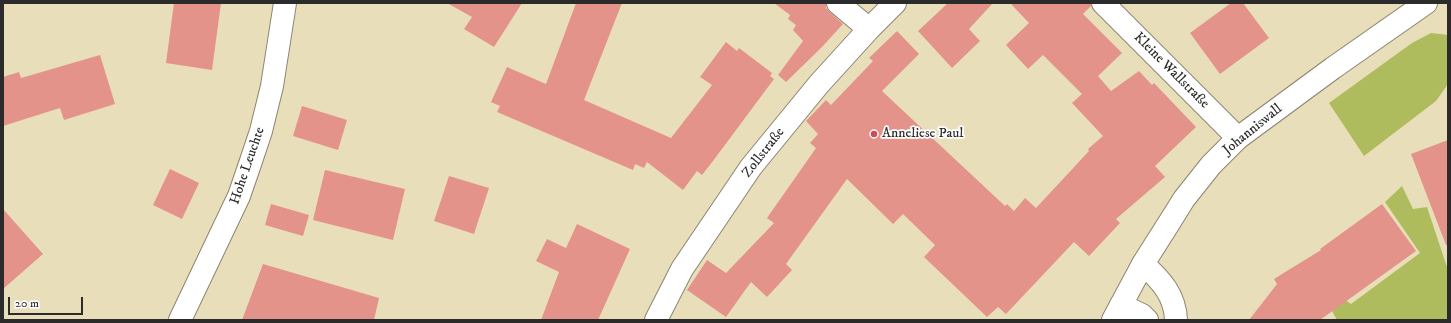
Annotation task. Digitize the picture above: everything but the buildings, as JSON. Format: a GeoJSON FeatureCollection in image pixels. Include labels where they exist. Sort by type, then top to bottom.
{"type":"FeatureCollection","features":[{"type":"Feature","properties":{"kind":"street","name":"Hohe Leuchte"},"geometry":{"type":"LineString","coordinates":[[180,320],[239,196],[261,131],[272,86],[285,3]]}},
{"type":"Feature","properties":{"kind":"street"},"geometry":{"type":"LineString","coordinates":[[838,3],[869,29]]}},
{"type":"Feature","properties":{"kind":"street","name":"Zollstraße"},"geometry":{"type":"LineString","coordinates":[[656,320],[682,269],[751,167],[819,84],[895,3]]}},
{"type":"Feature","properties":{"kind":"street","name":"Kleine Wallstraße"},"geometry":{"type":"LineString","coordinates":[[1103,3],[1238,138]]}},
{"type":"Feature","properties":{"kind":"street","name":"Johanniswall"},"geometry":{"type":"LineString","coordinates":[[1117,312],[1143,264],[1184,199],[1211,165],[1238,138],[1333,68],[1426,3]]}},
{"type":"Feature","properties":{"kind":"street"},"geometry":{"type":"LineString","coordinates":[[1143,264],[1160,280],[1170,294],[1176,313],[1176,320]]}},
{"type":"Feature","properties":{"kind":"street"},"geometry":{"type":"LineString","coordinates":[[1117,312],[1142,315],[1147,320]]}},
{"type":"Feature","properties":{"kind":"green space"},"geometry":{"type":"Polygon","coordinates":[[[1431,33],[1448,35],[1448,84],[1436,101],[1364,156],[1329,103],[1412,43],[1431,33]]]}},
{"type":"Feature","properties":{"kind":"green space"},"geometry":{"type":"Polygon","coordinates":[[[1402,186],[1413,209],[1427,207],[1448,270],[1448,320],[1337,320],[1332,311],[1344,299],[1351,304],[1420,253],[1385,202],[1402,186]]]}},
{"type":"Feature","properties":{"kind":"place","name":"Anneliese Paul"},"geometry":{"type":"Point","coordinates":[874,134]}}]}
